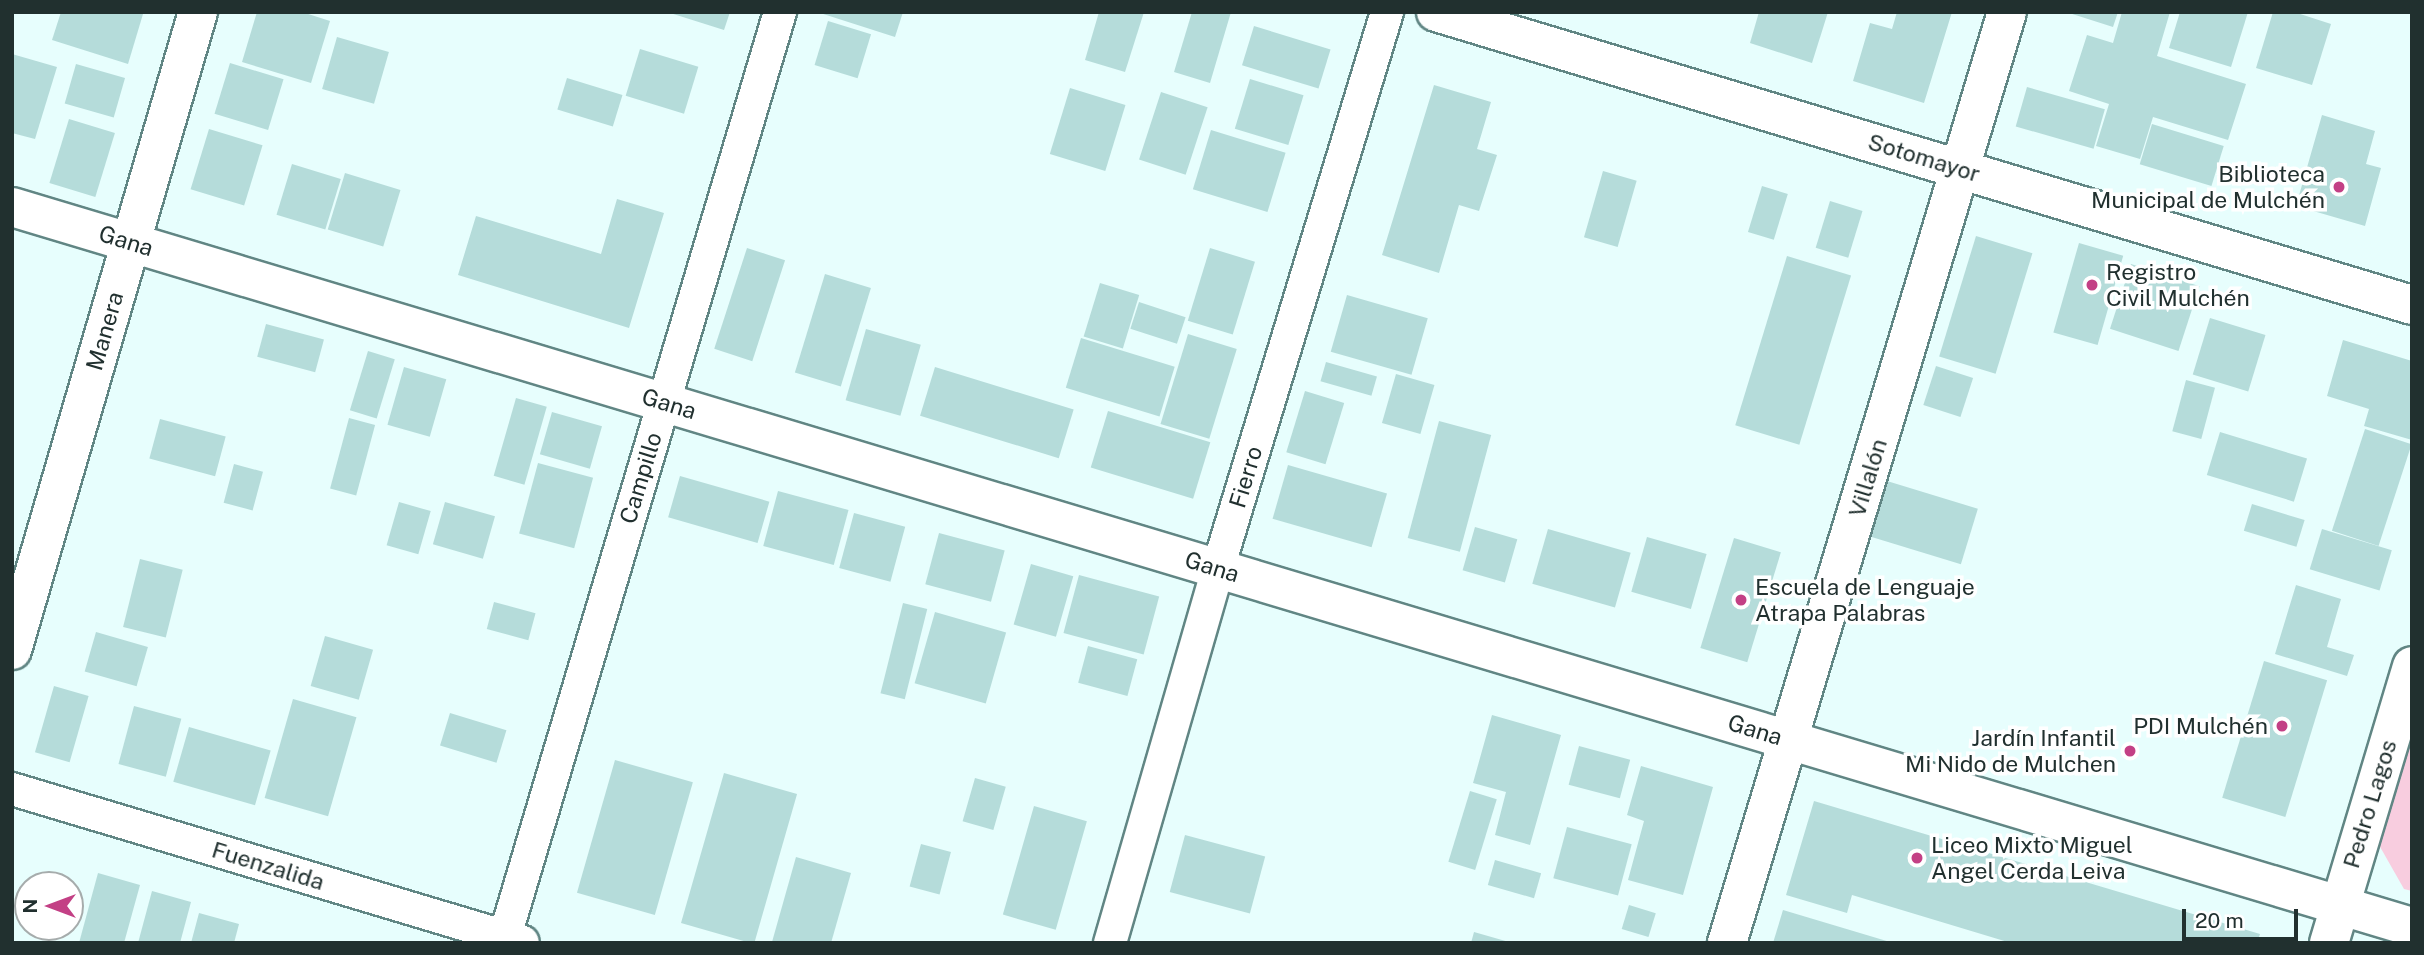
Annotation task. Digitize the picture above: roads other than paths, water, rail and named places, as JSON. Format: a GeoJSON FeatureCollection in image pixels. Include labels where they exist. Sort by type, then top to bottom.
{"type":"FeatureCollection","features":[{"type":"Feature","properties":{"kind":"street","name":"Manera"},"geometry":{"type":"LineString","coordinates":[[12,650],[198,12]]}},
{"type":"Feature","properties":{"kind":"street","name":"Campillo"},"geometry":{"type":"LineString","coordinates":[[511,941],[664,402],[780,12]]}},
{"type":"Feature","properties":{"kind":"street","name":"Fierro"},"geometry":{"type":"LineString","coordinates":[[1110,943],[1218,568],[1387,12]]}},
{"type":"Feature","properties":{"kind":"street","name":"Sotomayor"},"geometry":{"type":"LineString","coordinates":[[1436,12],[2412,304]]}},
{"type":"Feature","properties":{"kind":"street","name":"Villalón"},"geometry":{"type":"LineString","coordinates":[[1727,943],[2007,12]]}},
{"type":"Feature","properties":{"kind":"street","name":"Gana"},"geometry":{"type":"LineString","coordinates":[[12,207],[2412,927]]}},
{"type":"Feature","properties":{"kind":"street","name":"Pedro Lagos"},"geometry":{"type":"LineString","coordinates":[[2329,943],[2412,666]]}},
{"type":"Feature","properties":{"kind":"street","name":"Fuenzalida"},"geometry":{"type":"LineString","coordinates":[[12,789],[511,941]]}},
{"type":"Feature","properties":{"kind":"place","name":"Biblioteca Municipal de Mulchén"},"geometry":{"type":"Point","coordinates":[2339,187]}},
{"type":"Feature","properties":{"kind":"place","name":"Registro Civil Mulchén"},"geometry":{"type":"Point","coordinates":[2092,285]}},
{"type":"Feature","properties":{"kind":"place","name":"Escuela de Lenguaje Atrapa Palabras"},"geometry":{"type":"Point","coordinates":[1741,600]}},
{"type":"Feature","properties":{"kind":"place","name":"PDI Mulchén"},"geometry":{"type":"Point","coordinates":[2282,726]}},
{"type":"Feature","properties":{"kind":"place","name":"Jardín Infantil Mi Nido de Mulchen"},"geometry":{"type":"Point","coordinates":[2130,751]}},
{"type":"Feature","properties":{"kind":"place","name":"Liceo Mixto Miguel Angel Cerda Leiva"},"geometry":{"type":"Point","coordinates":[1917,858]}}]}
